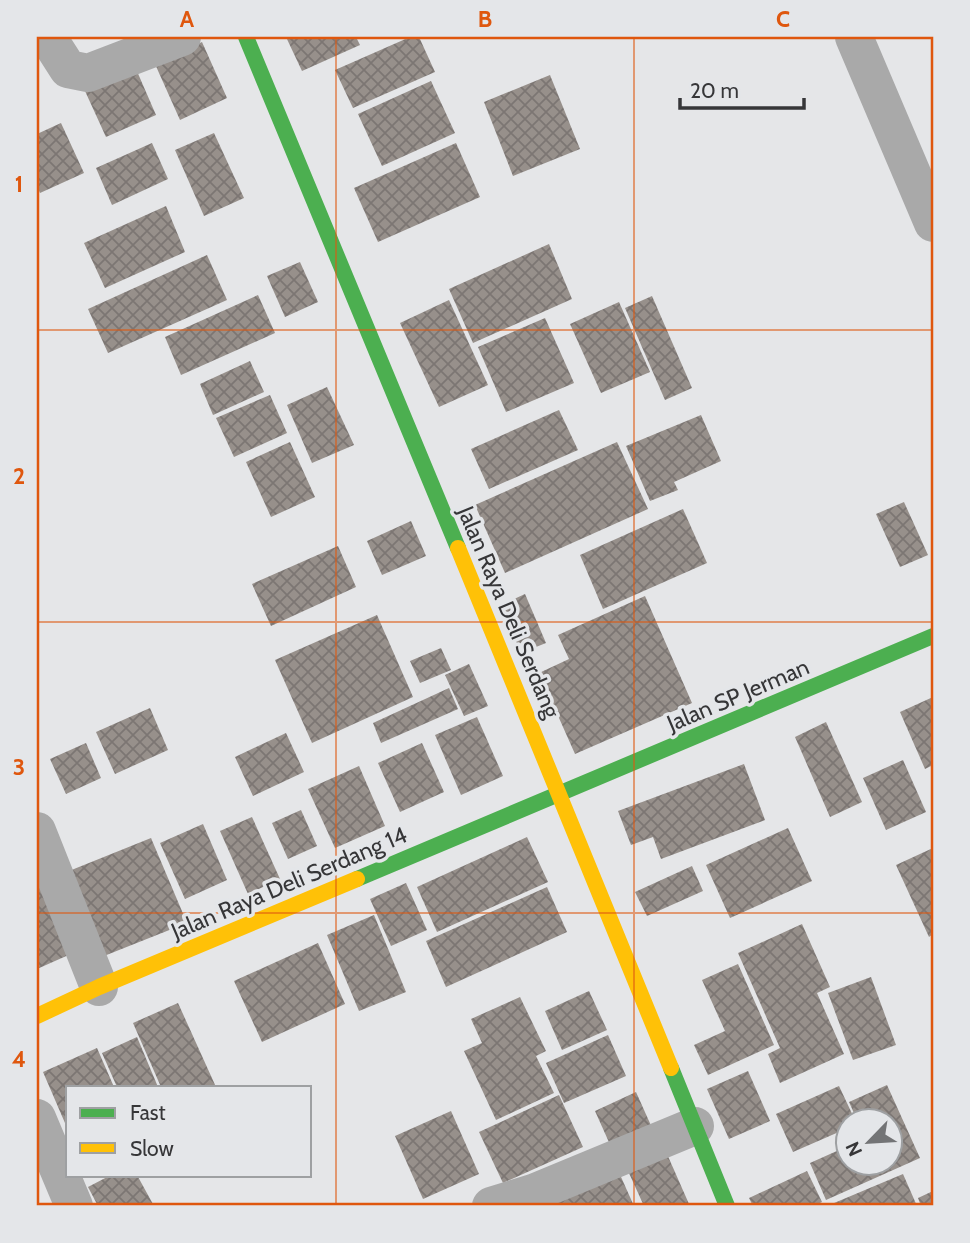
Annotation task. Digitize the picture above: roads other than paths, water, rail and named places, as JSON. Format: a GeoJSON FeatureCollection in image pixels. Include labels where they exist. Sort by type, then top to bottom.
{"type":"FeatureCollection","features":[{"type":"Feature","properties":{"kind":"main road","name":"Jalan Raya Deli Serdang"},"geometry":{"type":"LineString","coordinates":[[246,37],[561,795],[727,1206]]}},
{"type":"Feature","properties":{"kind":"main road","name":"Jalan SP Jerman"},"geometry":{"type":"LineString","coordinates":[[561,795],[933,636]]}},
{"type":"Feature","properties":{"kind":"main road","name":"Jalan Raya Deli Serdang 14"},"geometry":{"type":"LineString","coordinates":[[37,1016],[99,987],[561,795]]}},
{"type":"Feature","properties":{"kind":"street"},"geometry":{"type":"LineString","coordinates":[[51,37],[52,44],[68,69],[88,73],[182,37]]}},
{"type":"Feature","properties":{"kind":"street"},"geometry":{"type":"LineString","coordinates":[[854,37],[933,223]]}},
{"type":"Feature","properties":{"kind":"street"},"geometry":{"type":"LineString","coordinates":[[37,831],[99,987]]}},
{"type":"Feature","properties":{"kind":"street"},"geometry":{"type":"LineString","coordinates":[[37,1118],[74,1206]]}},
{"type":"Feature","properties":{"kind":"street"},"geometry":{"type":"LineString","coordinates":[[491,1206],[545,1188],[695,1126]]}}]}
